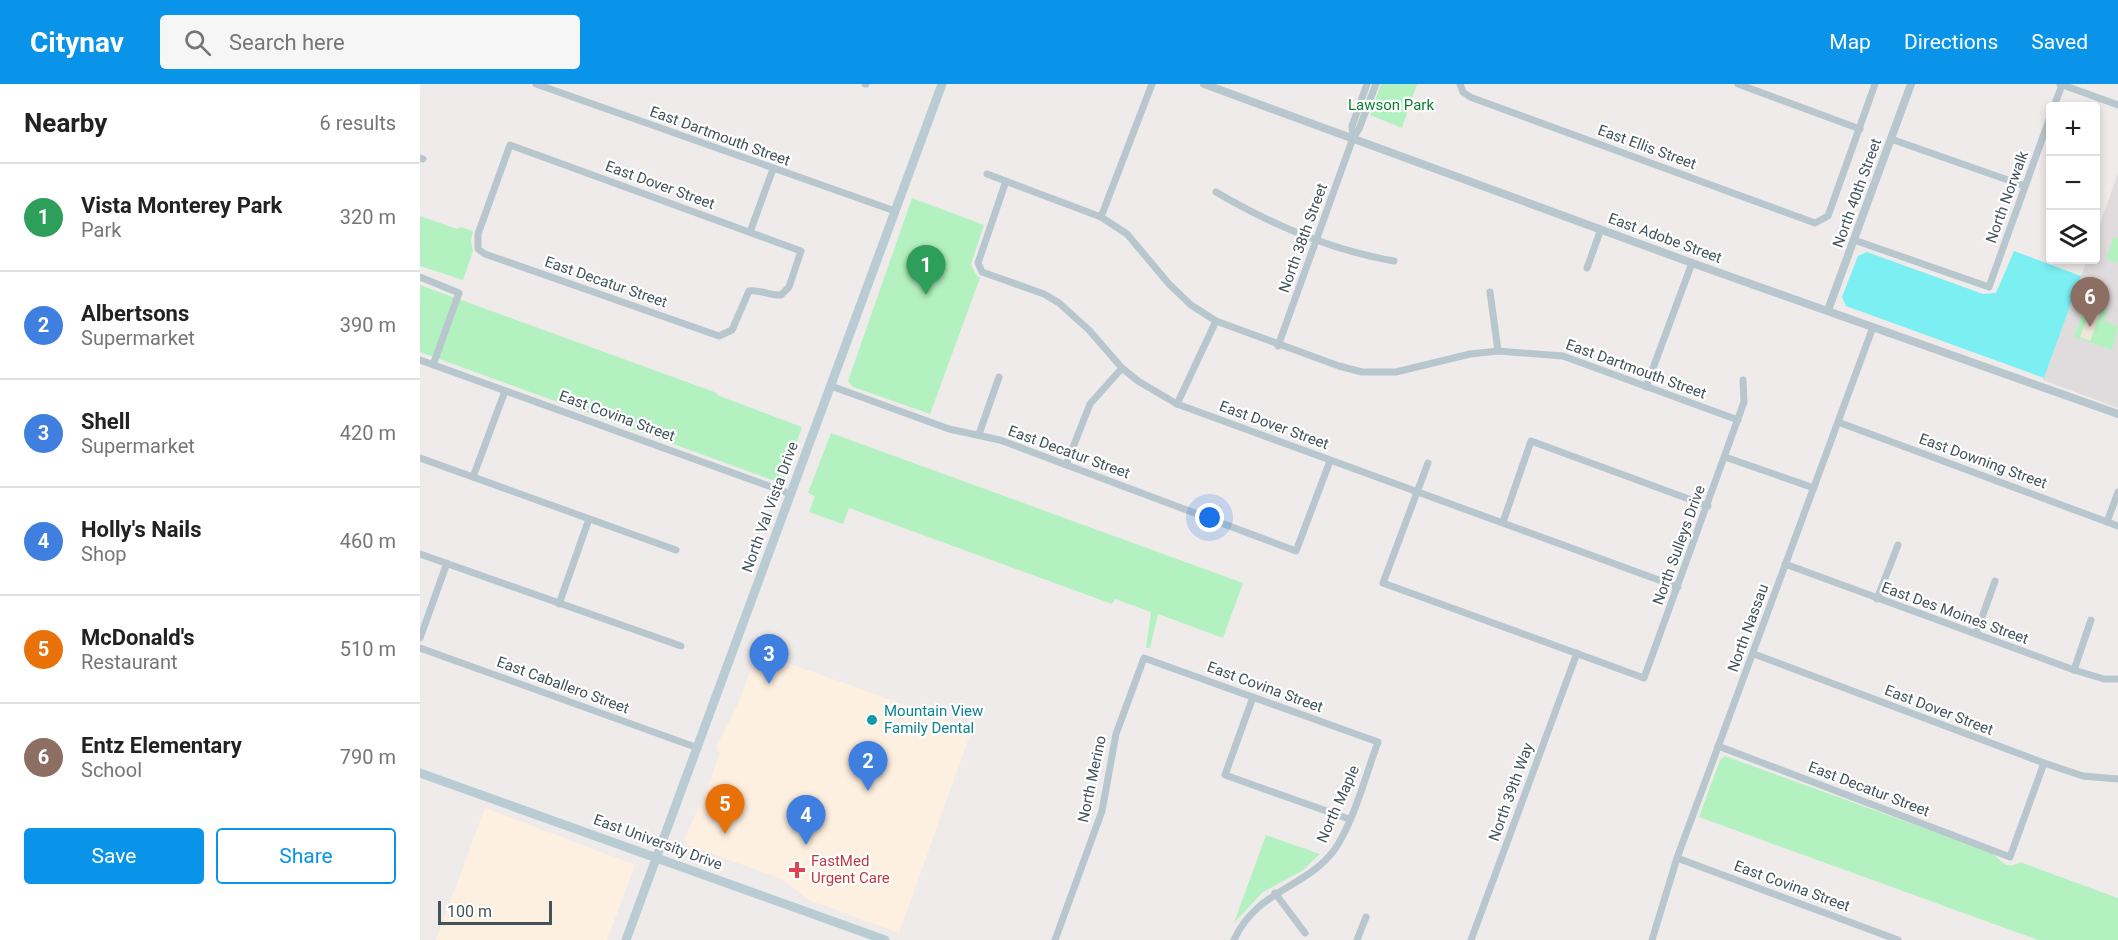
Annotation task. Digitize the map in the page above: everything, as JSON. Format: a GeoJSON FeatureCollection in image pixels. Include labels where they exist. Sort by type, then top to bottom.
{"type":"FeatureCollection","features":[{"type":"Feature","properties":{"kind":"main road","name":"North Val Vista Drive"},"geometry":{"type":"LineString","coordinates":[[626,940],[942,84]]}},
{"type":"Feature","properties":{"kind":"main road","name":"East University Drive"},"geometry":{"type":"LineString","coordinates":[[420,773],[885,940]]}},
{"type":"Feature","properties":{"kind":"street","name":"East Dartmouth Street"},"geometry":{"type":"LineString","coordinates":[[536,84],[895,211]]}},
{"type":"Feature","properties":{"kind":"street"},"geometry":{"type":"LineString","coordinates":[[1101,216],[1152,84]]}},
{"type":"Feature","properties":{"kind":"street","name":"East Adobe Street"},"geometry":{"type":"LineString","coordinates":[[1204,84],[1692,263],[2118,414]]}},
{"type":"Feature","properties":{"kind":"street","name":"North 38th Street"},"geometry":{"type":"LineString","coordinates":[[1353,138],[1352,126],[1367,84]]}},
{"type":"Feature","properties":{"kind":"street","name":"North 38th Street"},"geometry":{"type":"LineString","coordinates":[[1278,346],[1353,138],[1376,84]]}},
{"type":"Feature","properties":{"kind":"street","name":"East Ellis Street"},"geometry":{"type":"LineString","coordinates":[[1460,84],[1463,92],[1470,97],[1815,224],[1828,216],[1860,129]]}},
{"type":"Feature","properties":{"kind":"street"},"geometry":{"type":"LineString","coordinates":[[1738,84],[1860,129],[1875,84]]}},
{"type":"Feature","properties":{"kind":"street","name":"North 40th Street"},"geometry":{"type":"LineString","coordinates":[[1828,310],[1911,84]]}},
{"type":"Feature","properties":{"kind":"street"},"geometry":{"type":"LineString","coordinates":[[2056,102],[2061,84],[2118,105]]}},
{"type":"Feature","properties":{"kind":"street"},"geometry":{"type":"LineString","coordinates":[[1363,94],[1371,97]]}},
{"type":"Feature","properties":{"kind":"street","name":"North Norwalk"},"geometry":{"type":"LineString","coordinates":[[1854,240],[1989,287],[2046,128]]}},
{"type":"Feature","properties":{"kind":"street"},"geometry":{"type":"LineString","coordinates":[[1891,139],[2025,186]]}},
{"type":"Feature","properties":{"kind":"street","name":"East Dover Street"},"geometry":{"type":"LineString","coordinates":[[478,249],[478,234],[510,145],[801,251],[789,287],[781,295],[774,296],[756,290],[749,291],[735,325],[727,335]]}},
{"type":"Feature","properties":{"kind":"street"},"geometry":{"type":"LineString","coordinates":[[750,232],[773,169]]}},
{"type":"Feature","properties":{"kind":"street","name":"East Dartmouth Street"},"geometry":{"type":"LineString","coordinates":[[987,174],[1101,216],[1127,234],[1169,284],[1191,305],[1216,321],[1278,346],[1339,366],[1379,373],[1396,372],[1470,354],[1498,351],[1563,356],[1738,420]]}},
{"type":"Feature","properties":{"kind":"street","name":"East Dover Street"},"geometry":{"type":"LineString","coordinates":[[1006,181],[978,263],[982,272],[1044,294],[1059,303],[1089,330],[1122,368],[1138,381],[1177,404],[1678,587]]}},
{"type":"Feature","properties":{"kind":"street"},"geometry":{"type":"LineString","coordinates":[[1216,192],[1264,220],[1316,241],[1394,261]]}},
{"type":"Feature","properties":{"kind":"street"},"geometry":{"type":"LineString","coordinates":[[1587,268],[1601,229]]}},
{"type":"Feature","properties":{"kind":"street","name":"East Decatur Street"},"geometry":{"type":"LineString","coordinates":[[478,249],[485,254],[719,336],[727,335]]}},
{"type":"Feature","properties":{"kind":"street"},"geometry":{"type":"LineString","coordinates":[[1646,387],[1692,263]]}},
{"type":"Feature","properties":{"kind":"street"},"geometry":{"type":"LineString","coordinates":[[420,277],[459,293],[433,364]]}},
{"type":"Feature","properties":{"kind":"street"},"geometry":{"type":"LineString","coordinates":[[1491,292],[1498,351]]}},
{"type":"Feature","properties":{"kind":"street"},"geometry":{"type":"LineString","coordinates":[[1177,404],[1216,321]]}},
{"type":"Feature","properties":{"kind":"street","name":"North Nassau"},"geometry":{"type":"LineString","coordinates":[[1652,940],[1677,858],[1873,327]]}},
{"type":"Feature","properties":{"kind":"street","name":"East Covina Street"},"geometry":{"type":"LineString","coordinates":[[420,360],[791,494]]}},
{"type":"Feature","properties":{"kind":"street"},"geometry":{"type":"LineString","coordinates":[[1066,465],[1090,404],[1122,368]]}},
{"type":"Feature","properties":{"kind":"street"},"geometry":{"type":"LineString","coordinates":[[979,434],[999,377]]}},
{"type":"Feature","properties":{"kind":"street","name":"North Sulleys Drive"},"geometry":{"type":"LineString","coordinates":[[1577,653],[1644,678],[1744,402],[1743,380]]}},
{"type":"Feature","properties":{"kind":"street","name":"East Decatur Street"},"geometry":{"type":"LineString","coordinates":[[831,386],[949,429],[979,434],[1296,551],[1330,461]]}},
{"type":"Feature","properties":{"kind":"street"},"geometry":{"type":"LineString","coordinates":[[473,477],[505,391]]}},
{"type":"Feature","properties":{"kind":"street","name":"East Downing Street"},"geometry":{"type":"LineString","coordinates":[[1838,422],[2118,526]]}},
{"type":"Feature","properties":{"kind":"street"},"geometry":{"type":"LineString","coordinates":[[1503,522],[1531,441],[1708,506]]}},
{"type":"Feature","properties":{"kind":"street"},"geometry":{"type":"LineString","coordinates":[[1725,457],[1814,488]]}},
{"type":"Feature","properties":{"kind":"street"},"geometry":{"type":"LineString","coordinates":[[420,458],[676,550]]}},
{"type":"Feature","properties":{"kind":"street"},"geometry":{"type":"LineString","coordinates":[[1428,463],[1383,583],[1577,653]]}},
{"type":"Feature","properties":{"kind":"street"},"geometry":{"type":"LineString","coordinates":[[2108,522],[2118,492]]}},
{"type":"Feature","properties":{"kind":"street"},"geometry":{"type":"LineString","coordinates":[[559,604],[590,519]]}},
{"type":"Feature","properties":{"kind":"street"},"geometry":{"type":"LineString","coordinates":[[1877,599],[1898,545]]}},
{"type":"Feature","properties":{"kind":"street"},"geometry":{"type":"LineString","coordinates":[[420,554],[681,646]]}},
{"type":"Feature","properties":{"kind":"street"},"geometry":{"type":"LineString","coordinates":[[420,638],[447,563]]}},
{"type":"Feature","properties":{"kind":"street","name":"East Des Moines Street"},"geometry":{"type":"LineString","coordinates":[[1785,564],[2074,670],[2104,679],[2118,679]]}},
{"type":"Feature","properties":{"kind":"street"},"geometry":{"type":"LineString","coordinates":[[1976,634],[1995,581]]}},
{"type":"Feature","properties":{"kind":"street"},"geometry":{"type":"LineString","coordinates":[[2074,670],[2091,620]]}},
{"type":"Feature","properties":{"kind":"street","name":"East Caballero Street"},"geometry":{"type":"LineString","coordinates":[[420,648],[698,748]]}},
{"type":"Feature","properties":{"kind":"street","name":"North 39th Way"},"geometry":{"type":"LineString","coordinates":[[1471,940],[1577,653]]}},
{"type":"Feature","properties":{"kind":"street","name":"East Dover Street"},"geometry":{"type":"LineString","coordinates":[[1754,654],[2044,763],[2083,776],[2118,779]]}},
{"type":"Feature","properties":{"kind":"street","name":"East Covina Street"},"geometry":{"type":"LineString","coordinates":[[1144,658],[1378,742]]}},
{"type":"Feature","properties":{"kind":"street","name":"North Merino"},"geometry":{"type":"LineString","coordinates":[[1054,940],[1102,811],[1116,734],[1144,658]]}},
{"type":"Feature","properties":{"kind":"street"},"geometry":{"type":"LineString","coordinates":[[1253,697],[1225,775],[1349,819]]}},
{"type":"Feature","properties":{"kind":"street","name":"North Maple"},"geometry":{"type":"LineString","coordinates":[[1234,940],[1244,920],[1275,893],[1315,870],[1335,849],[1349,819],[1378,742]]}},
{"type":"Feature","properties":{"kind":"street","name":"East Decatur Street"},"geometry":{"type":"LineString","coordinates":[[1718,746],[2010,857],[2044,763]]}},
{"type":"Feature","properties":{"kind":"street","name":"East Covina Street"},"geometry":{"type":"LineString","coordinates":[[1677,858],[1898,940]]}},
{"type":"Feature","properties":{"kind":"street"},"geometry":{"type":"LineString","coordinates":[[1275,893],[1305,933]]}},
{"type":"Feature","properties":{"kind":"street"},"geometry":{"type":"LineString","coordinates":[[1357,940],[1366,917]]}},
{"type":"Feature","properties":{"kind":"shaded area"},"geometry":{"type":"Polygon","coordinates":[[[2118,173],[2118,408],[2043,380],[2086,264],[2100,264],[2100,224],[2118,173]]]}},
{"type":"Feature","properties":{"kind":"shaded area"},"geometry":{"type":"Polygon","coordinates":[[[749,649],[972,729],[899,933],[809,900],[782,879],[688,845],[685,837],[703,799],[720,754],[716,747],[739,702],[756,655],[749,649]]]}},
{"type":"Feature","properties":{"kind":"shaded area"},"geometry":{"type":"Polygon","coordinates":[[[485,808],[635,865],[607,940],[436,940],[485,808]]]}},
{"type":"Feature","properties":{"kind":"green space","name":"Lawson Park"},"geometry":{"type":"Polygon","coordinates":[[[1381,84],[1417,84],[1402,128],[1370,115],[1381,84]]]}},
{"type":"Feature","properties":{"kind":"green space"},"geometry":{"type":"Polygon","coordinates":[[[912,198],[984,225],[971,264],[980,278],[930,414],[853,387],[848,381],[912,198]]]}},
{"type":"Feature","properties":{"kind":"green space"},"geometry":{"type":"Polygon","coordinates":[[[420,216],[457,229],[461,227],[473,231],[471,241],[473,251],[463,280],[420,266],[420,216]]]}},
{"type":"Feature","properties":{"kind":"green space"},"geometry":{"type":"Polygon","coordinates":[[[2114,237],[2118,238],[2118,263],[2106,259],[2114,237]]]}},
{"type":"Feature","properties":{"kind":"green space"},"geometry":{"type":"Polygon","coordinates":[[[420,285],[717,393],[717,395],[802,427],[785,476],[778,482],[420,352],[420,285]]]}},
{"type":"Feature","properties":{"kind":"green space"},"geometry":{"type":"Polygon","coordinates":[[[2091,290],[2113,298],[2105,297],[2103,308],[2108,310],[2104,321],[2118,326],[2112,350],[2074,337],[2091,290]]]}},
{"type":"Feature","properties":{"kind":"green space"},"geometry":{"type":"Polygon","coordinates":[[[831,433],[1243,583],[1223,638],[1158,614],[1150,648],[1146,648],[1151,612],[1115,599],[1112,604],[849,508],[843,524],[809,512],[815,496],[808,493],[831,433]]]}},
{"type":"Feature","properties":{"kind":"green space"},"geometry":{"type":"Polygon","coordinates":[[[1725,756],[1990,852],[2007,865],[2011,866],[2020,862],[2118,898],[2118,940],[2038,940],[1699,817],[1720,760],[1725,756]]]}},
{"type":"Feature","properties":{"kind":"green space"},"geometry":{"type":"Polygon","coordinates":[[[1266,835],[1320,854],[1302,871],[1263,892],[1234,923],[1266,835]]]}},
{"type":"Feature","properties":{"kind":"sand"},"geometry":{"type":"Polygon","coordinates":[[[2095,297],[2105,300],[2090,341],[2080,337],[2095,297]]]}},
{"type":"Feature","properties":{"kind":"water"},"geometry":{"type":"Polygon","coordinates":[[[2014,251],[2081,276],[2044,378],[1846,306],[1842,297],[1858,256],[1867,252],[1983,294],[1996,293],[2014,251]]]}},
{"type":"Feature","properties":{"kind":"place","name":"Vista Monterey Park"},"geometry":{"type":"Point","coordinates":[926,295]}},
{"type":"Feature","properties":{"kind":"place","name":"Entz Elementary"},"geometry":{"type":"Point","coordinates":[2090,327]}},
{"type":"Feature","properties":{"kind":"place","name":"Shell"},"geometry":{"type":"Point","coordinates":[769,684]}},
{"type":"Feature","properties":{"kind":"place","name":"Mountain View Family Dental"},"geometry":{"type":"Point","coordinates":[872,720]}},
{"type":"Feature","properties":{"kind":"place","name":"Albertsons"},"geometry":{"type":"Point","coordinates":[868,791]}},
{"type":"Feature","properties":{"kind":"place","name":"McDonald's"},"geometry":{"type":"Point","coordinates":[725,834]}},
{"type":"Feature","properties":{"kind":"place","name":"Holly's Nails"},"geometry":{"type":"Point","coordinates":[806,845]}},
{"type":"Feature","properties":{"kind":"place","name":"FastMed Urgent Care"},"geometry":{"type":"Point","coordinates":[797,870]}}]}
